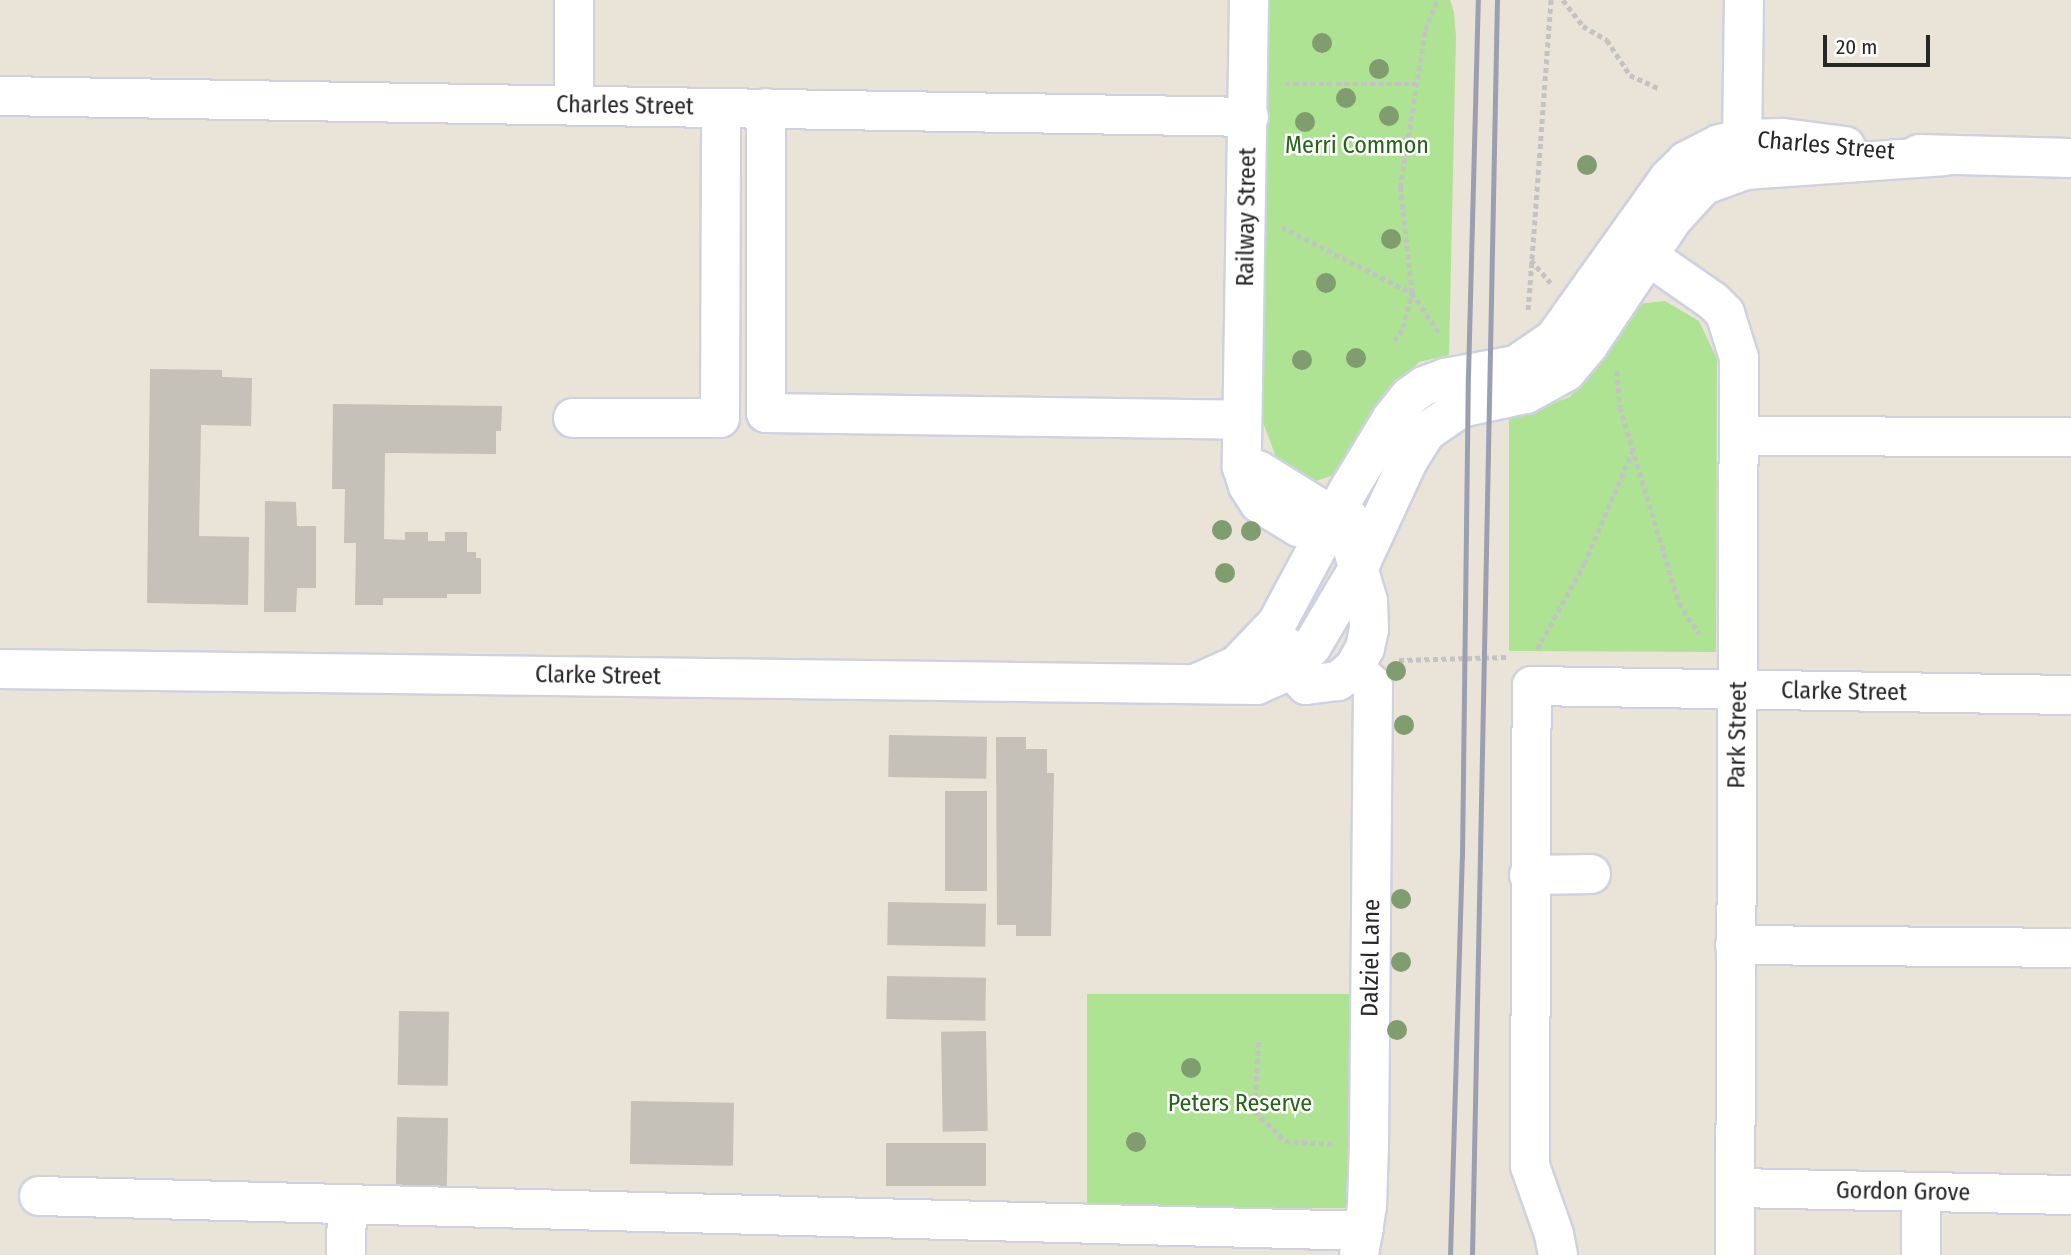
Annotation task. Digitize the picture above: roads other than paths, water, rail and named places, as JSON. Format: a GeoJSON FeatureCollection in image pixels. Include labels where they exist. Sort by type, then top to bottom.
{"type":"FeatureCollection","features":[{"type":"Feature","properties":{"kind":"street"},"geometry":{"type":"LineString","coordinates":[[574,0],[574,105]]}},
{"type":"Feature","properties":{"kind":"street","name":"Railway Street"},"geometry":{"type":"LineString","coordinates":[[1250,0],[1241,427],[1241,460],[1245,478],[1265,508],[1304,528],[1361,514],[1392,495]]}},
{"type":"Feature","properties":{"kind":"street"},"geometry":{"type":"LineString","coordinates":[[1744,0],[1744,155]]}},
{"type":"Feature","properties":{"kind":"street","name":"Charles Street"},"geometry":{"type":"LineString","coordinates":[[0,96],[721,108],[1249,100]]}},
{"type":"Feature","properties":{"kind":"street"},"geometry":{"type":"LineString","coordinates":[[573,418],[720,418],[721,108]]}},
{"type":"Feature","properties":{"kind":"street"},"geometry":{"type":"LineString","coordinates":[[766,108],[766,414],[1241,427]]}},
{"type":"Feature","properties":{"kind":"street","name":"Charles Street"},"geometry":{"type":"LineString","coordinates":[[1359,567],[1418,442],[1438,421],[1468,405],[1526,394],[1550,383],[1573,366],[1590,316],[1637,248],[1668,178],[1686,160],[1719,144],[1744,155],[1783,138],[1945,156],[2071,159]]}},
{"type":"Feature","properties":{"kind":"street","name":"Park Street"},"geometry":{"type":"LineString","coordinates":[[1637,248],[1725,313],[1739,358],[1735,1255]]}},
{"type":"Feature","properties":{"kind":"street","name":"Charles Street"},"geometry":{"type":"LineString","coordinates":[[1333,519],[1380,437],[1410,396],[1424,386],[1446,378],[1516,365],[1590,316]]}},
{"type":"Feature","properties":{"kind":"street"},"geometry":{"type":"LineString","coordinates":[[1740,436],[2071,436]]}},
{"type":"Feature","properties":{"kind":"street"},"geometry":{"type":"LineString","coordinates":[[1283,614],[1284,641],[1293,667],[1302,682],[1310,686],[1338,681],[1356,664],[1365,649],[1370,622],[1359,567],[1346,534],[1333,519]]}},
{"type":"Feature","properties":{"kind":"street","name":"Clarke Street"},"geometry":{"type":"LineString","coordinates":[[1197,684],[1237,665],[1261,642],[1283,614],[1333,519]]}},
{"type":"Feature","properties":{"kind":"street","name":"Clarke Street"},"geometry":{"type":"LineString","coordinates":[[0,669],[1197,684],[1227,687],[1257,685],[1293,667],[1328,623],[1359,567]]}},
{"type":"Feature","properties":{"kind":"street","name":"Dalziel Lane"},"geometry":{"type":"LineString","coordinates":[[1356,664],[1373,686],[1369,1146],[1362,1243]]}},
{"type":"Feature","properties":{"kind":"street","name":"Clarke Street"},"geometry":{"type":"LineString","coordinates":[[1530,874],[1528,667],[1738,690],[2071,695]]}},
{"type":"Feature","properties":{"kind":"street"},"geometry":{"type":"LineString","coordinates":[[1558,1255],[1530,1166],[1530,874],[1591,874]]}},
{"type":"Feature","properties":{"kind":"street"},"geometry":{"type":"LineString","coordinates":[[1735,945],[2071,948]]}},
{"type":"Feature","properties":{"kind":"street","name":"Gordon Grove"},"geometry":{"type":"LineString","coordinates":[[1736,1188],[2071,1195]]}},
{"type":"Feature","properties":{"kind":"street"},"geometry":{"type":"LineString","coordinates":[[1921,1193],[1921,1255]]}},
{"type":"Feature","properties":{"kind":"street"},"geometry":{"type":"LineString","coordinates":[[39,1196],[347,1204],[1362,1243]]}},
{"type":"Feature","properties":{"kind":"street"},"geometry":{"type":"LineString","coordinates":[[346,1255],[347,1204]]}},
{"type":"Feature","properties":{"kind":"railway"},"geometry":{"type":"LineString","coordinates":[[1450,1255],[1462,857],[1468,375],[1478,0]]}},
{"type":"Feature","properties":{"kind":"railway"},"geometry":{"type":"LineString","coordinates":[[1472,1255],[1497,0]]}},
{"type":"Feature","properties":{"kind":"park label","name":"Merri Common"},"geometry":{"type":"Point","coordinates":[1357,146]}},
{"type":"Feature","properties":{"kind":"park label","name":"Peters Reserve"},"geometry":{"type":"Point","coordinates":[1240,1104]}}]}
